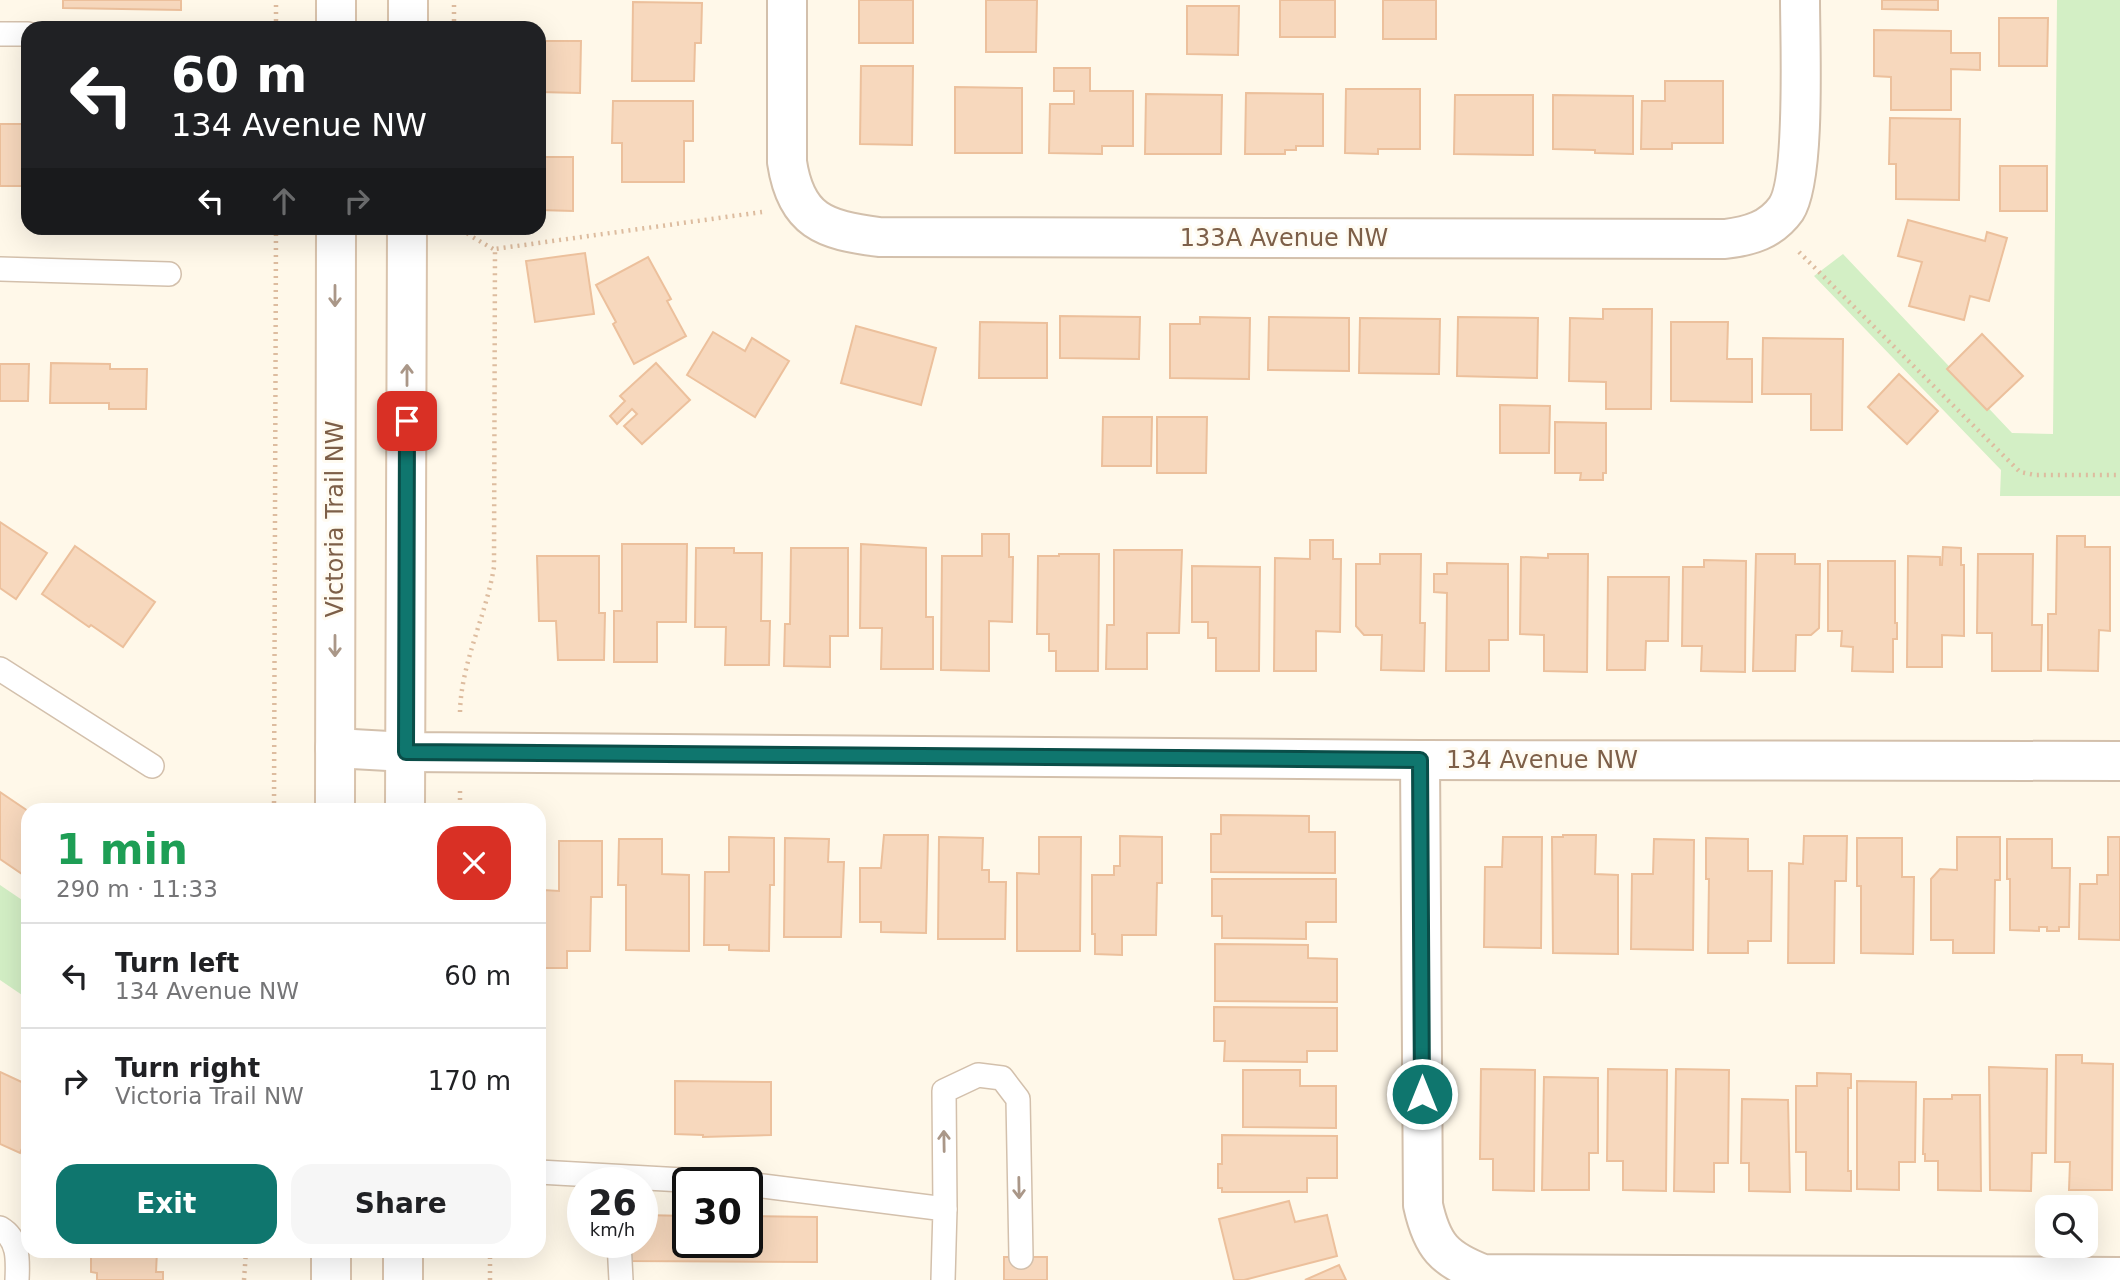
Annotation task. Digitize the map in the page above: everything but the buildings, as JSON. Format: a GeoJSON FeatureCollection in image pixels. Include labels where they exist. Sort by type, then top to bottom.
{"type":"FeatureCollection","features":[{"type":"Feature","properties":{"kind":"street"},"geometry":{"type":"LineString","coordinates":[[336,0],[336,21]]}},
{"type":"Feature","properties":{"kind":"street"},"geometry":{"type":"LineString","coordinates":[[408,0],[408,21]]}},
{"type":"Feature","properties":{"kind":"street"},"geometry":{"type":"LineString","coordinates":[[787,0],[787,162],[791,187],[801,206]]}},
{"type":"Feature","properties":{"kind":"street"},"geometry":{"type":"LineString","coordinates":[[1772,224],[1787,207],[1795,186],[1798,157],[1800,0]]}},
{"type":"Feature","properties":{"kind":"street","name":"133A Avenue NW"},"geometry":{"type":"LineString","coordinates":[[801,206],[810,216],[830,226],[852,234],[879,237],[1725,239],[1749,236],[1772,224]]}},
{"type":"Feature","properties":{"kind":"street","name":"Victoria Trail NW"},"geometry":{"type":"LineString","coordinates":[[335,803],[336,235]]}},
{"type":"Feature","properties":{"kind":"street"},"geometry":{"type":"LineString","coordinates":[[405,803],[407,235]]}},
{"type":"Feature","properties":{"kind":"street","name":"134 Avenue NW"},"geometry":{"type":"LineString","coordinates":[[335,748],[406,752],[1420,760],[2120,761]]}},
{"type":"Feature","properties":{"kind":"street"},"geometry":{"type":"LineString","coordinates":[[1420,760],[1423,1205],[1433,1240],[1444,1254],[1483,1274],[2120,1277]]}},
{"type":"Feature","properties":{"kind":"street"},"geometry":{"type":"LineString","coordinates":[[331,1258],[331,1280]]}},
{"type":"Feature","properties":{"kind":"street"},"geometry":{"type":"LineString","coordinates":[[403,1258],[403,1280]]}},
{"type":"Feature","properties":{"kind":"lane"},"geometry":{"type":"LineString","coordinates":[[0,34],[21,34]]}},
{"type":"Feature","properties":{"kind":"lane"},"geometry":{"type":"LineString","coordinates":[[0,270],[169,274]]}},
{"type":"Feature","properties":{"kind":"lane"},"geometry":{"type":"LineString","coordinates":[[0,669],[152,766]]}},
{"type":"Feature","properties":{"kind":"lane"},"geometry":{"type":"LineString","coordinates":[[943,1280],[944,1091],[978,1075],[1002,1078],[1018,1099],[1021,1257]]}},
{"type":"Feature","properties":{"kind":"lane"},"geometry":{"type":"LineString","coordinates":[[546,1173],[567,1175]]}},
{"type":"Feature","properties":{"kind":"lane"},"geometry":{"type":"LineString","coordinates":[[763,1186],[945,1209]]}},
{"type":"Feature","properties":{"kind":"lane"},"geometry":{"type":"LineString","coordinates":[[0,1227],[9,1233],[18,1254],[18,1280]]}},
{"type":"Feature","properties":{"kind":"lane"},"geometry":{"type":"LineString","coordinates":[[620,1258],[621,1280]]}},
{"type":"Feature","properties":{"kind":"path"},"geometry":{"type":"LineString","coordinates":[[276,0],[276,21]]}},
{"type":"Feature","properties":{"kind":"path"},"geometry":{"type":"LineString","coordinates":[[454,0],[454,21]]}},
{"type":"Feature","properties":{"kind":"path"},"geometry":{"type":"LineString","coordinates":[[469,235],[495,250],[801,206]]}},
{"type":"Feature","properties":{"kind":"path"},"geometry":{"type":"LineString","coordinates":[[1772,224],[2020,472],[2035,475],[2120,475]]}},
{"type":"Feature","properties":{"kind":"path"},"geometry":{"type":"LineString","coordinates":[[274,803],[275,235]]}},
{"type":"Feature","properties":{"kind":"path"},"geometry":{"type":"LineString","coordinates":[[459,752],[461,692],[491,588],[494,567],[495,250]]}},
{"type":"Feature","properties":{"kind":"path"},"geometry":{"type":"LineString","coordinates":[[244,1280],[246,1258]]}},
{"type":"Feature","properties":{"kind":"path"},"geometry":{"type":"LineString","coordinates":[[490,1258],[490,1280]]}},
{"type":"Feature","properties":{"kind":"green space"},"geometry":{"type":"Polygon","coordinates":[[[2057,0],[2120,0],[2120,496],[2000,496],[2001,470],[1814,276],[1843,254],[2012,433],[2053,434],[2057,0]]]}},
{"type":"Feature","properties":{"kind":"green space"},"geometry":{"type":"Polygon","coordinates":[[[0,885],[21,899],[21,994],[0,980],[0,885]]]}},
{"type":"Feature","properties":{"kind":"route"},"geometry":{"type":"LineString","coordinates":[[407,421],[406,752],[1420,760],[1422,1094]]}}]}
